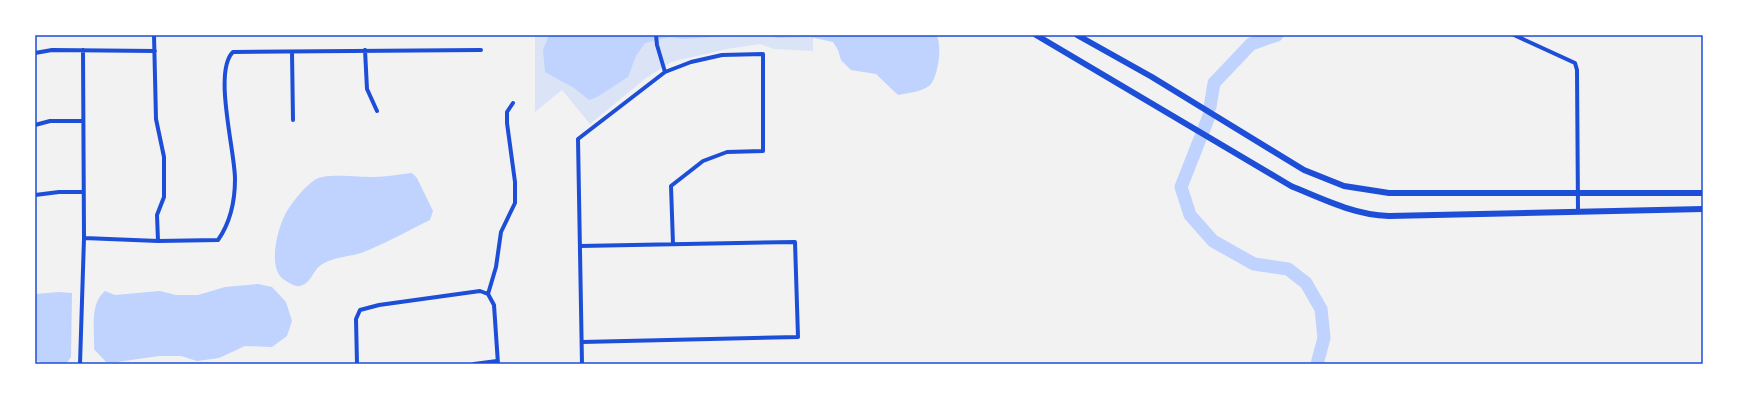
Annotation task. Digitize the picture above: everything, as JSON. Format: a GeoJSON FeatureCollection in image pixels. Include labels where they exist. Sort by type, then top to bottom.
{"type":"FeatureCollection","features":[{"type":"Feature","properties":{"kind":"main road"},"geometry":{"type":"LineString","coordinates":[[1036,35],[1291,186],[1330,202],[1379,216],[1703,209]]}},
{"type":"Feature","properties":{"kind":"main road"},"geometry":{"type":"LineString","coordinates":[[1077,35],[1152,77],[1304,170],[1344,186],[1389,193],[1703,193]]}},
{"type":"Feature","properties":{"kind":"street"},"geometry":{"type":"LineString","coordinates":[[154,35],[156,119],[164,157],[164,197],[157,215],[158,241]]}},
{"type":"Feature","properties":{"kind":"street"},"geometry":{"type":"LineString","coordinates":[[656,35],[656,45],[666,72]]}},
{"type":"Feature","properties":{"kind":"street"},"geometry":{"type":"LineString","coordinates":[[1514,35],[1575,63],[1578,70],[1578,212]]}},
{"type":"Feature","properties":{"kind":"street"},"geometry":{"type":"LineString","coordinates":[[35,53],[52,50],[155,51]]}},
{"type":"Feature","properties":{"kind":"street"},"geometry":{"type":"LineString","coordinates":[[80,364],[84,238],[84,50]]}},
{"type":"Feature","properties":{"kind":"street"},"geometry":{"type":"LineString","coordinates":[[365,50],[367,89],[377,111]]}},
{"type":"Feature","properties":{"kind":"street"},"geometry":{"type":"LineString","coordinates":[[84,238],[158,241],[218,240],[226,228],[234,193],[234,159],[226,117],[226,62],[233,52],[481,50]]}},
{"type":"Feature","properties":{"kind":"street"},"geometry":{"type":"LineString","coordinates":[[292,52],[293,120]]}},
{"type":"Feature","properties":{"kind":"street"},"geometry":{"type":"LineString","coordinates":[[582,364],[578,139],[666,72],[691,62],[722,54],[763,54],[763,151],[727,152],[703,161],[671,186],[673,244]]}},
{"type":"Feature","properties":{"kind":"street"},"geometry":{"type":"LineString","coordinates":[[488,294],[496,267],[501,232],[515,203],[515,182],[507,123],[507,112],[513,103]]}},
{"type":"Feature","properties":{"kind":"street"},"geometry":{"type":"LineString","coordinates":[[35,125],[50,121],[83,121]]}},
{"type":"Feature","properties":{"kind":"street"},"geometry":{"type":"LineString","coordinates":[[35,196],[59,192],[83,192]]}},
{"type":"Feature","properties":{"kind":"street"},"geometry":{"type":"LineString","coordinates":[[580,246],[795,242],[798,338],[582,342]]}},
{"type":"Feature","properties":{"kind":"street"},"geometry":{"type":"LineString","coordinates":[[357,364],[356,319],[360,310],[379,305],[468,291],[480,291],[488,294],[494,305],[498,362],[474,364]]}},
{"type":"Feature","properties":{"kind":"shaded area"},"geometry":{"type":"Polygon","coordinates":[[[535,35],[813,35],[813,51],[774,49],[760,44],[727,49],[671,62],[646,78],[590,124],[562,90],[535,112],[535,35]]]}},
{"type":"Feature","properties":{"kind":"water"},"geometry":{"type":"Polygon","coordinates":[[[549,35],[741,35],[683,39],[669,37],[645,43],[636,56],[628,77],[597,97],[589,100],[574,88],[545,72],[543,50],[549,35]]]}},
{"type":"Feature","properties":{"kind":"water"},"geometry":{"type":"Polygon","coordinates":[[[769,35],[936,35],[939,46],[937,69],[935,77],[926,88],[898,95],[876,74],[851,70],[841,60],[838,50],[833,42],[810,37],[777,38],[769,35]]]}},
{"type":"Feature","properties":{"kind":"water"},"geometry":{"type":"Polygon","coordinates":[[[412,173],[417,178],[433,211],[430,220],[387,242],[361,253],[325,262],[316,270],[310,280],[300,286],[289,283],[278,273],[275,256],[280,226],[293,202],[304,189],[316,179],[327,176],[378,177],[412,173]]]}},
{"type":"Feature","properties":{"kind":"water"},"geometry":{"type":"Polygon","coordinates":[[[258,284],[272,287],[286,302],[292,321],[287,336],[272,347],[245,346],[219,358],[197,361],[181,356],[159,356],[117,362],[106,362],[94,349],[95,310],[100,296],[105,291],[115,295],[160,291],[176,295],[198,295],[225,287],[258,284]]]}},
{"type":"Feature","properties":{"kind":"water"},"geometry":{"type":"Polygon","coordinates":[[[59,292],[72,293],[71,357],[66,364],[47,364],[37,361],[35,354],[35,294],[59,292]]]}},
{"type":"Feature","properties":{"kind":"waterway"},"geometry":{"type":"LineString","coordinates":[[1210,107],[1214,83],[1251,44],[1277,35]]}},
{"type":"Feature","properties":{"kind":"waterway"},"geometry":{"type":"LineString","coordinates":[[1209,116],[1181,187],[1190,215],[1213,241],[1254,264],[1288,269],[1306,283],[1321,309],[1324,338],[1317,364]]}}]}
